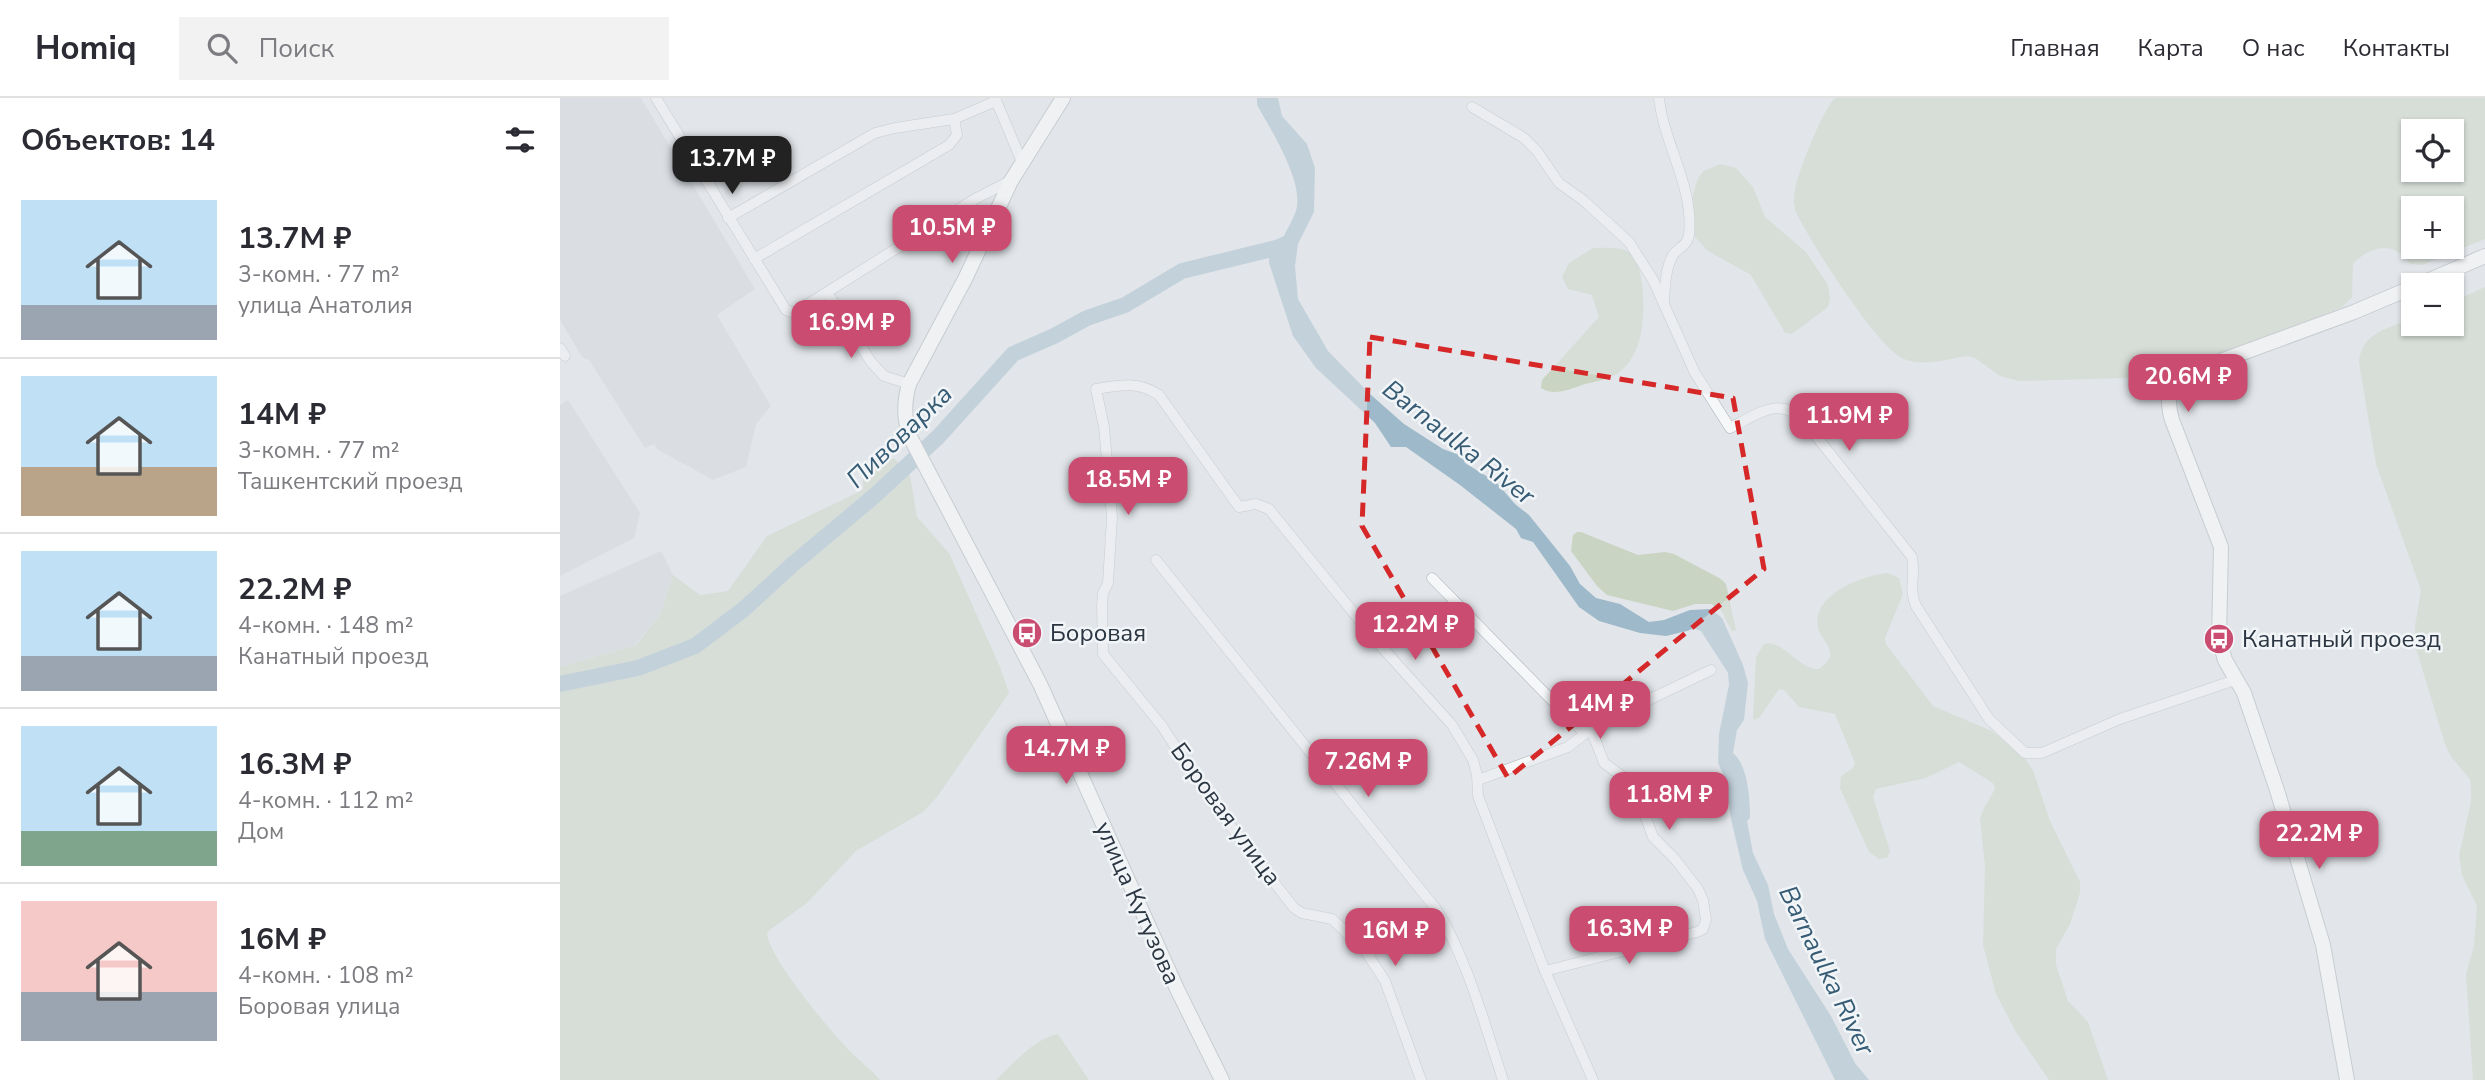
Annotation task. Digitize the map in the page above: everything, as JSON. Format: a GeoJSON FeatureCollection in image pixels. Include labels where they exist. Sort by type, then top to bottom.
{"type":"FeatureCollection","features":[{"type":"Feature","properties":{"kind":"main road"},"geometry":{"type":"LineString","coordinates":[[909,384],[965,279],[1011,181],[1063,98]]}},
{"type":"Feature","properties":{"kind":"main road"},"geometry":{"type":"LineString","coordinates":[[2445,273],[2485,256]]}},
{"type":"Feature","properties":{"kind":"main road"},"geometry":{"type":"LineString","coordinates":[[2347,1080],[2323,945],[2277,790],[2244,693],[2225,660],[2219,639],[2221,547],[2169,411],[2169,391],[2173,381],[2189,372],[2354,312],[2401,292]]}},
{"type":"Feature","properties":{"kind":"main road","name":"улица Кутузова"},"geometry":{"type":"LineString","coordinates":[[909,384],[904,417],[909,435],[1040,684],[1177,989],[1222,1080]]}},
{"type":"Feature","properties":{"kind":"street"},"geometry":{"type":"LineString","coordinates":[[656,98],[786,310],[794,313],[975,200],[1011,181]]}},
{"type":"Feature","properties":{"kind":"street"},"geometry":{"type":"LineString","coordinates":[[1659,98],[1665,126],[1684,182],[1689,213],[1689,236],[1669,264],[1664,306]]}},
{"type":"Feature","properties":{"kind":"street"},"geometry":{"type":"LineString","coordinates":[[728,218],[875,133],[954,119],[995,99],[1022,162]]}},
{"type":"Feature","properties":{"kind":"street"},"geometry":{"type":"LineString","coordinates":[[1472,107],[1524,138],[1537,151],[1559,183],[1583,200],[1629,242],[1653,280],[1695,373],[1730,428],[1768,409],[1783,407],[1796,411],[1912,557],[1914,568],[1911,587],[1916,606],[1989,719],[2025,753],[2042,753],[2120,719],[2235,680]]}},
{"type":"Feature","properties":{"kind":"street"},"geometry":{"type":"LineString","coordinates":[[754,259],[949,145],[957,135],[954,119]]}},
{"type":"Feature","properties":{"kind":"street"},"geometry":{"type":"LineString","coordinates":[[828,294],[871,362],[884,376],[909,384]]}},
{"type":"Feature","properties":{"kind":"street","name":"Боровая улица"},"geometry":{"type":"LineString","coordinates":[[1421,1080],[1385,981],[1365,950],[1332,919],[1302,913],[1294,908],[1208,797],[1162,726],[1103,654],[1101,605],[1108,583],[1112,517],[1104,427],[1096,389],[1132,385],[1159,395],[1239,507],[1256,503],[1269,509],[1379,644],[1452,725],[1470,753],[1478,780]]}},
{"type":"Feature","properties":{"kind":"street"},"geometry":{"type":"LineString","coordinates":[[1156,560],[1436,909],[1448,928],[1459,956],[1503,1080]]}},
{"type":"Feature","properties":{"kind":"street"},"geometry":{"type":"LineString","coordinates":[[1432,578],[1588,731],[1604,763],[1633,784],[1653,837],[1675,859],[1703,900],[1706,920],[1701,930],[1545,971]]}},
{"type":"Feature","properties":{"kind":"street"},"geometry":{"type":"LineString","coordinates":[[1593,1080],[1545,971],[1478,796],[1478,780],[1568,747],[1588,731],[1711,670]]}},
{"type":"Feature","properties":{"kind":"highlighted area"},"geometry":{"type":"Polygon","coordinates":[[[1370,337],[1733,398],[1764,569],[1508,778],[1362,526],[1370,337]]]}},
{"type":"Feature","properties":{"kind":"shaded area"},"geometry":{"type":"Polygon","coordinates":[[[560,98],[641,98],[755,289],[717,315],[771,406],[756,424],[746,467],[713,480],[657,449],[654,444],[645,448],[589,360],[582,357],[560,320],[560,98]]]}},
{"type":"Feature","properties":{"kind":"shaded area"},"geometry":{"type":"Polygon","coordinates":[[[568,400],[640,513],[634,538],[560,576],[560,405],[568,400]]]}},
{"type":"Feature","properties":{"kind":"shaded area"},"geometry":{"type":"Polygon","coordinates":[[[661,551],[673,575],[661,613],[635,645],[560,667],[560,596],[661,551]]]}},
{"type":"Feature","properties":{"kind":"green space"},"geometry":{"type":"Polygon","coordinates":[[[1835,98],[2485,98],[2485,239],[2464,248],[2464,196],[2401,196],[2401,254],[2386,248],[2374,250],[2353,264],[2352,297],[2342,307],[2260,342],[2168,372],[2128,378],[2019,381],[2000,376],[1968,356],[1935,362],[1911,361],[1892,351],[1878,336],[1829,268],[1796,212],[1794,193],[1797,181],[1824,114],[1835,98]]]}},
{"type":"Feature","properties":{"kind":"green space"},"geometry":{"type":"Polygon","coordinates":[[[1720,164],[1736,168],[1753,187],[1765,217],[1806,252],[1828,285],[1828,307],[1792,334],[1785,333],[1751,275],[1708,251],[1695,237],[1692,209],[1698,178],[1704,171],[1720,164]]]}},
{"type":"Feature","properties":{"kind":"green space"},"geometry":{"type":"Polygon","coordinates":[[[1593,248],[1622,249],[1630,253],[1637,263],[1642,283],[1643,306],[1638,344],[1627,365],[1606,379],[1556,392],[1546,390],[1541,388],[1542,380],[1599,317],[1592,295],[1568,289],[1562,277],[1569,263],[1593,248]]]}},
{"type":"Feature","properties":{"kind":"green space"},"geometry":{"type":"Polygon","coordinates":[[[2406,259],[2437,259],[2422,265],[2410,264],[2406,259]]]}},
{"type":"Feature","properties":{"kind":"green space"},"geometry":{"type":"Polygon","coordinates":[[[2485,287],[2485,1080],[2473,1080],[2466,974],[2474,946],[2477,906],[2462,875],[2459,855],[2471,802],[2470,779],[2451,757],[2445,744],[2415,645],[2421,590],[2376,464],[2359,363],[2361,353],[2370,338],[2401,323],[2401,336],[2464,336],[2464,297],[2485,287]]]}},
{"type":"Feature","properties":{"kind":"green space"},"geometry":{"type":"Polygon","coordinates":[[[894,458],[910,475],[917,517],[949,553],[1009,693],[937,797],[923,812],[856,851],[807,903],[767,932],[777,957],[799,991],[836,1037],[880,1080],[560,1080],[560,667],[636,645],[661,613],[673,575],[700,595],[728,591],[767,536],[863,490],[863,476],[894,458]]]}},
{"type":"Feature","properties":{"kind":"green space"},"geometry":{"type":"Polygon","coordinates":[[[1577,532],[1638,555],[1665,552],[1674,554],[1721,579],[1726,584],[1736,630],[1732,631],[1721,610],[1711,604],[1695,604],[1673,611],[1607,595],[1571,551],[1573,535],[1577,532]]]}},
{"type":"Feature","properties":{"kind":"green space"},"geometry":{"type":"Polygon","coordinates":[[[1888,573],[1899,578],[1903,594],[1885,638],[1886,644],[1933,706],[1992,731],[2024,757],[2033,770],[2050,821],[2080,882],[2080,893],[2070,924],[2056,949],[2056,965],[2068,1001],[2088,1022],[2108,1080],[2049,1080],[2016,1032],[1996,994],[1983,945],[1985,865],[1980,820],[1995,789],[1993,783],[1959,762],[1926,778],[1876,789],[1873,797],[1890,851],[1887,858],[1879,859],[1869,852],[1840,788],[1841,776],[1853,768],[1855,763],[1835,714],[1799,707],[1784,690],[1779,689],[1759,718],[1753,718],[1756,657],[1764,644],[1778,646],[1805,665],[1819,669],[1830,656],[1828,646],[1819,631],[1817,619],[1821,607],[1839,590],[1852,583],[1888,573]]]}},
{"type":"Feature","properties":{"kind":"green space"},"geometry":{"type":"Polygon","coordinates":[[[1058,1034],[1089,1080],[996,1080],[1033,1046],[1058,1034]]]}},
{"type":"Feature","properties":{"kind":"water"},"geometry":{"type":"Polygon","coordinates":[[[1257,98],[1278,98],[1282,116],[1307,144],[1315,168],[1314,212],[1298,244],[1295,266],[1298,299],[1328,351],[1404,424],[1443,449],[1462,456],[1465,463],[1496,482],[1515,504],[1529,515],[1570,566],[1580,584],[1596,598],[1620,604],[1649,622],[1664,620],[1690,610],[1711,609],[1722,618],[1748,683],[1744,720],[1737,730],[1733,753],[1742,766],[1747,783],[1750,818],[1747,821],[1753,853],[1768,885],[1774,914],[1788,949],[1831,1016],[1855,1063],[1869,1080],[1835,1080],[1765,939],[1757,901],[1743,870],[1725,779],[1718,763],[1719,734],[1729,685],[1728,673],[1701,631],[1695,629],[1666,636],[1640,633],[1599,621],[1579,607],[1533,542],[1521,538],[1516,529],[1406,447],[1391,447],[1375,423],[1316,368],[1293,336],[1269,263],[1269,243],[1284,236],[1294,217],[1297,194],[1290,168],[1257,105],[1257,98]]]}},
{"type":"Feature","properties":{"kind":"waterway","name":"Пивоварка"},"geometry":{"type":"LineString","coordinates":[[560,684],[638,668],[695,646],[744,609],[873,497],[939,436],[1013,354],[1087,318],[1125,305],[1182,271],[1284,246]]}},
{"type":"Feature","properties":{"kind":"place","name":"Боровая"},"geometry":{"type":"Point","coordinates":[1027,633]}},
{"type":"Feature","properties":{"kind":"place","name":"Канатный проезд"},"geometry":{"type":"Point","coordinates":[2219,639]}},
{"type":"Feature","properties":{"kind":"water label","name":"Barnaulka River"},"geometry":{"type":"Point","coordinates":[1459,442]}},
{"type":"Feature","properties":{"kind":"water label","name":"Barnaulka River"},"geometry":{"type":"Point","coordinates":[1827,970]}}]}
